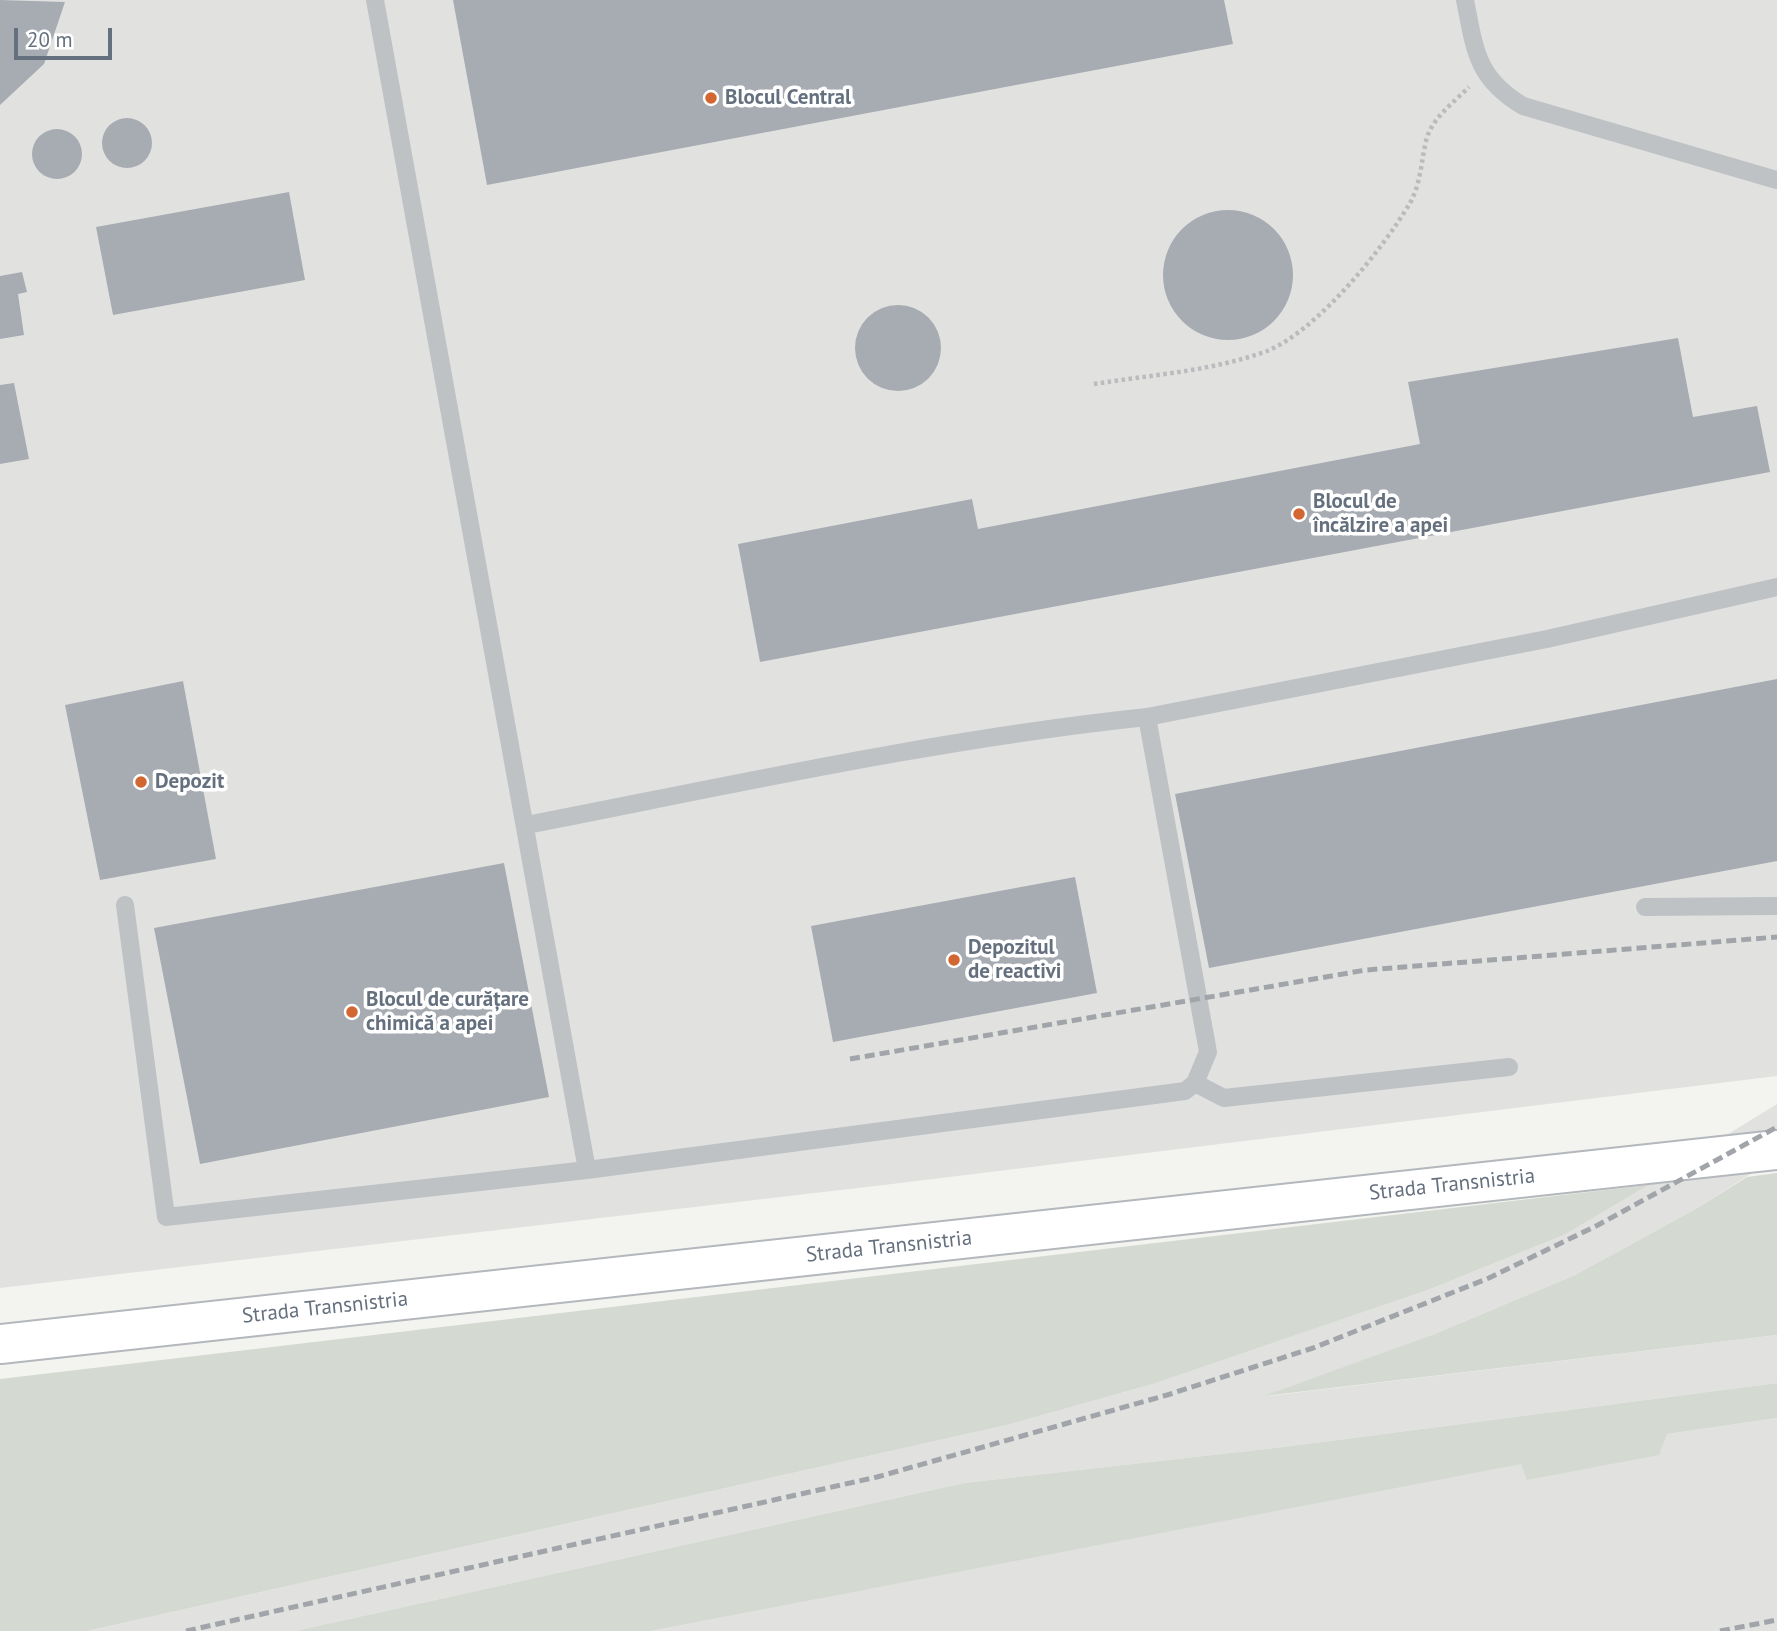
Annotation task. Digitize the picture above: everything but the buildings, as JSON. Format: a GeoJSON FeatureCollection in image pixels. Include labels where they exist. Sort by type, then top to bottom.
{"type":"FeatureCollection","features":[{"type":"Feature","properties":{"kind":"street","name":"Strada Transnistria"},"geometry":{"type":"LineString","coordinates":[[0,1344],[1777,1150]]}},
{"type":"Feature","properties":{"kind":"lane"},"geometry":{"type":"LineString","coordinates":[[375,0],[527,825],[587,1170]]}},
{"type":"Feature","properties":{"kind":"lane"},"geometry":{"type":"LineString","coordinates":[[1465,0],[1478,60],[1484,72],[1503,94],[1523,106],[1777,180]]}},
{"type":"Feature","properties":{"kind":"lane"},"geometry":{"type":"LineString","coordinates":[[527,825],[812,769],[1089,723],[1147,717],[1547,639],[1777,587]]}},
{"type":"Feature","properties":{"kind":"lane"},"geometry":{"type":"LineString","coordinates":[[125,905],[166,1217],[587,1170],[1185,1091],[1195,1083],[1208,1052],[1147,717]]}},
{"type":"Feature","properties":{"kind":"lane"},"geometry":{"type":"LineString","coordinates":[[1645,907],[1777,905]]}},
{"type":"Feature","properties":{"kind":"lane"},"geometry":{"type":"LineString","coordinates":[[1195,1083],[1224,1098],[1509,1067]]}},
{"type":"Feature","properties":{"kind":"path"},"geometry":{"type":"LineString","coordinates":[[1094,384],[1210,365],[1268,350],[1320,317],[1377,249],[1411,201],[1420,177],[1426,138],[1438,116],[1484,72]]}},
{"type":"Feature","properties":{"kind":"shaded area"},"geometry":{"type":"Polygon","coordinates":[[[0,0],[1777,0],[1777,1076],[892,1184],[0,1288],[0,0]]]}},
{"type":"Feature","properties":{"kind":"shaded area"},"geometry":{"type":"Polygon","coordinates":[[[1777,1104],[1777,1157],[1694,1210],[1575,1275],[1437,1333],[1268,1396],[1777,1335],[1777,1383],[1283,1447],[964,1483],[295,1631],[87,1631],[1007,1425],[1153,1384],[1428,1290],[1564,1235],[1777,1104]]]}},
{"type":"Feature","properties":{"kind":"shaded area"},"geometry":{"type":"Polygon","coordinates":[[[1777,1173],[1777,1335],[1264,1396],[1437,1333],[1575,1275],[1694,1210],[1747,1177],[1777,1173]]]}},
{"type":"Feature","properties":{"kind":"shaded area"},"geometry":{"type":"Polygon","coordinates":[[[1648,1185],[1564,1235],[1428,1290],[1153,1384],[1007,1425],[87,1631],[0,1631],[0,1379],[1648,1185]]]}},
{"type":"Feature","properties":{"kind":"shaded area"},"geometry":{"type":"Polygon","coordinates":[[[1777,1383],[1777,1418],[1667,1434],[1659,1455],[1527,1480],[1521,1464],[651,1631],[295,1631],[964,1483],[1283,1447],[1777,1383]]]}},
{"type":"Feature","properties":{"kind":"shaded area"},"geometry":{"type":"Polygon","coordinates":[[[1777,1418],[1777,1631],[651,1631],[1522,1463],[1527,1479],[1667,1434],[1777,1418]]]}},
{"type":"Feature","properties":{"kind":"railway"},"geometry":{"type":"LineString","coordinates":[[850,1059],[1366,970],[1777,937]]}},
{"type":"Feature","properties":{"kind":"railway"},"geometry":{"type":"LineString","coordinates":[[186,1631],[877,1477],[1167,1395],[1313,1348],[1489,1278],[1598,1225],[1777,1127]]}},
{"type":"Feature","properties":{"kind":"railway"},"geometry":{"type":"LineString","coordinates":[[1720,1631],[1777,1620]]}},
{"type":"Feature","properties":{"kind":"place","name":"Blocul Central"},"geometry":{"type":"Point","coordinates":[711,98]}},
{"type":"Feature","properties":{"kind":"place","name":"Blocul de încălzire a apei"},"geometry":{"type":"Point","coordinates":[1299,514]}},
{"type":"Feature","properties":{"kind":"place","name":"Depozit"},"geometry":{"type":"Point","coordinates":[141,782]}},
{"type":"Feature","properties":{"kind":"place","name":"Depozitul de reaсtivi"},"geometry":{"type":"Point","coordinates":[954,960]}},
{"type":"Feature","properties":{"kind":"place","name":"Blocul de curățare chimică a apei"},"geometry":{"type":"Point","coordinates":[352,1012]}}]}
